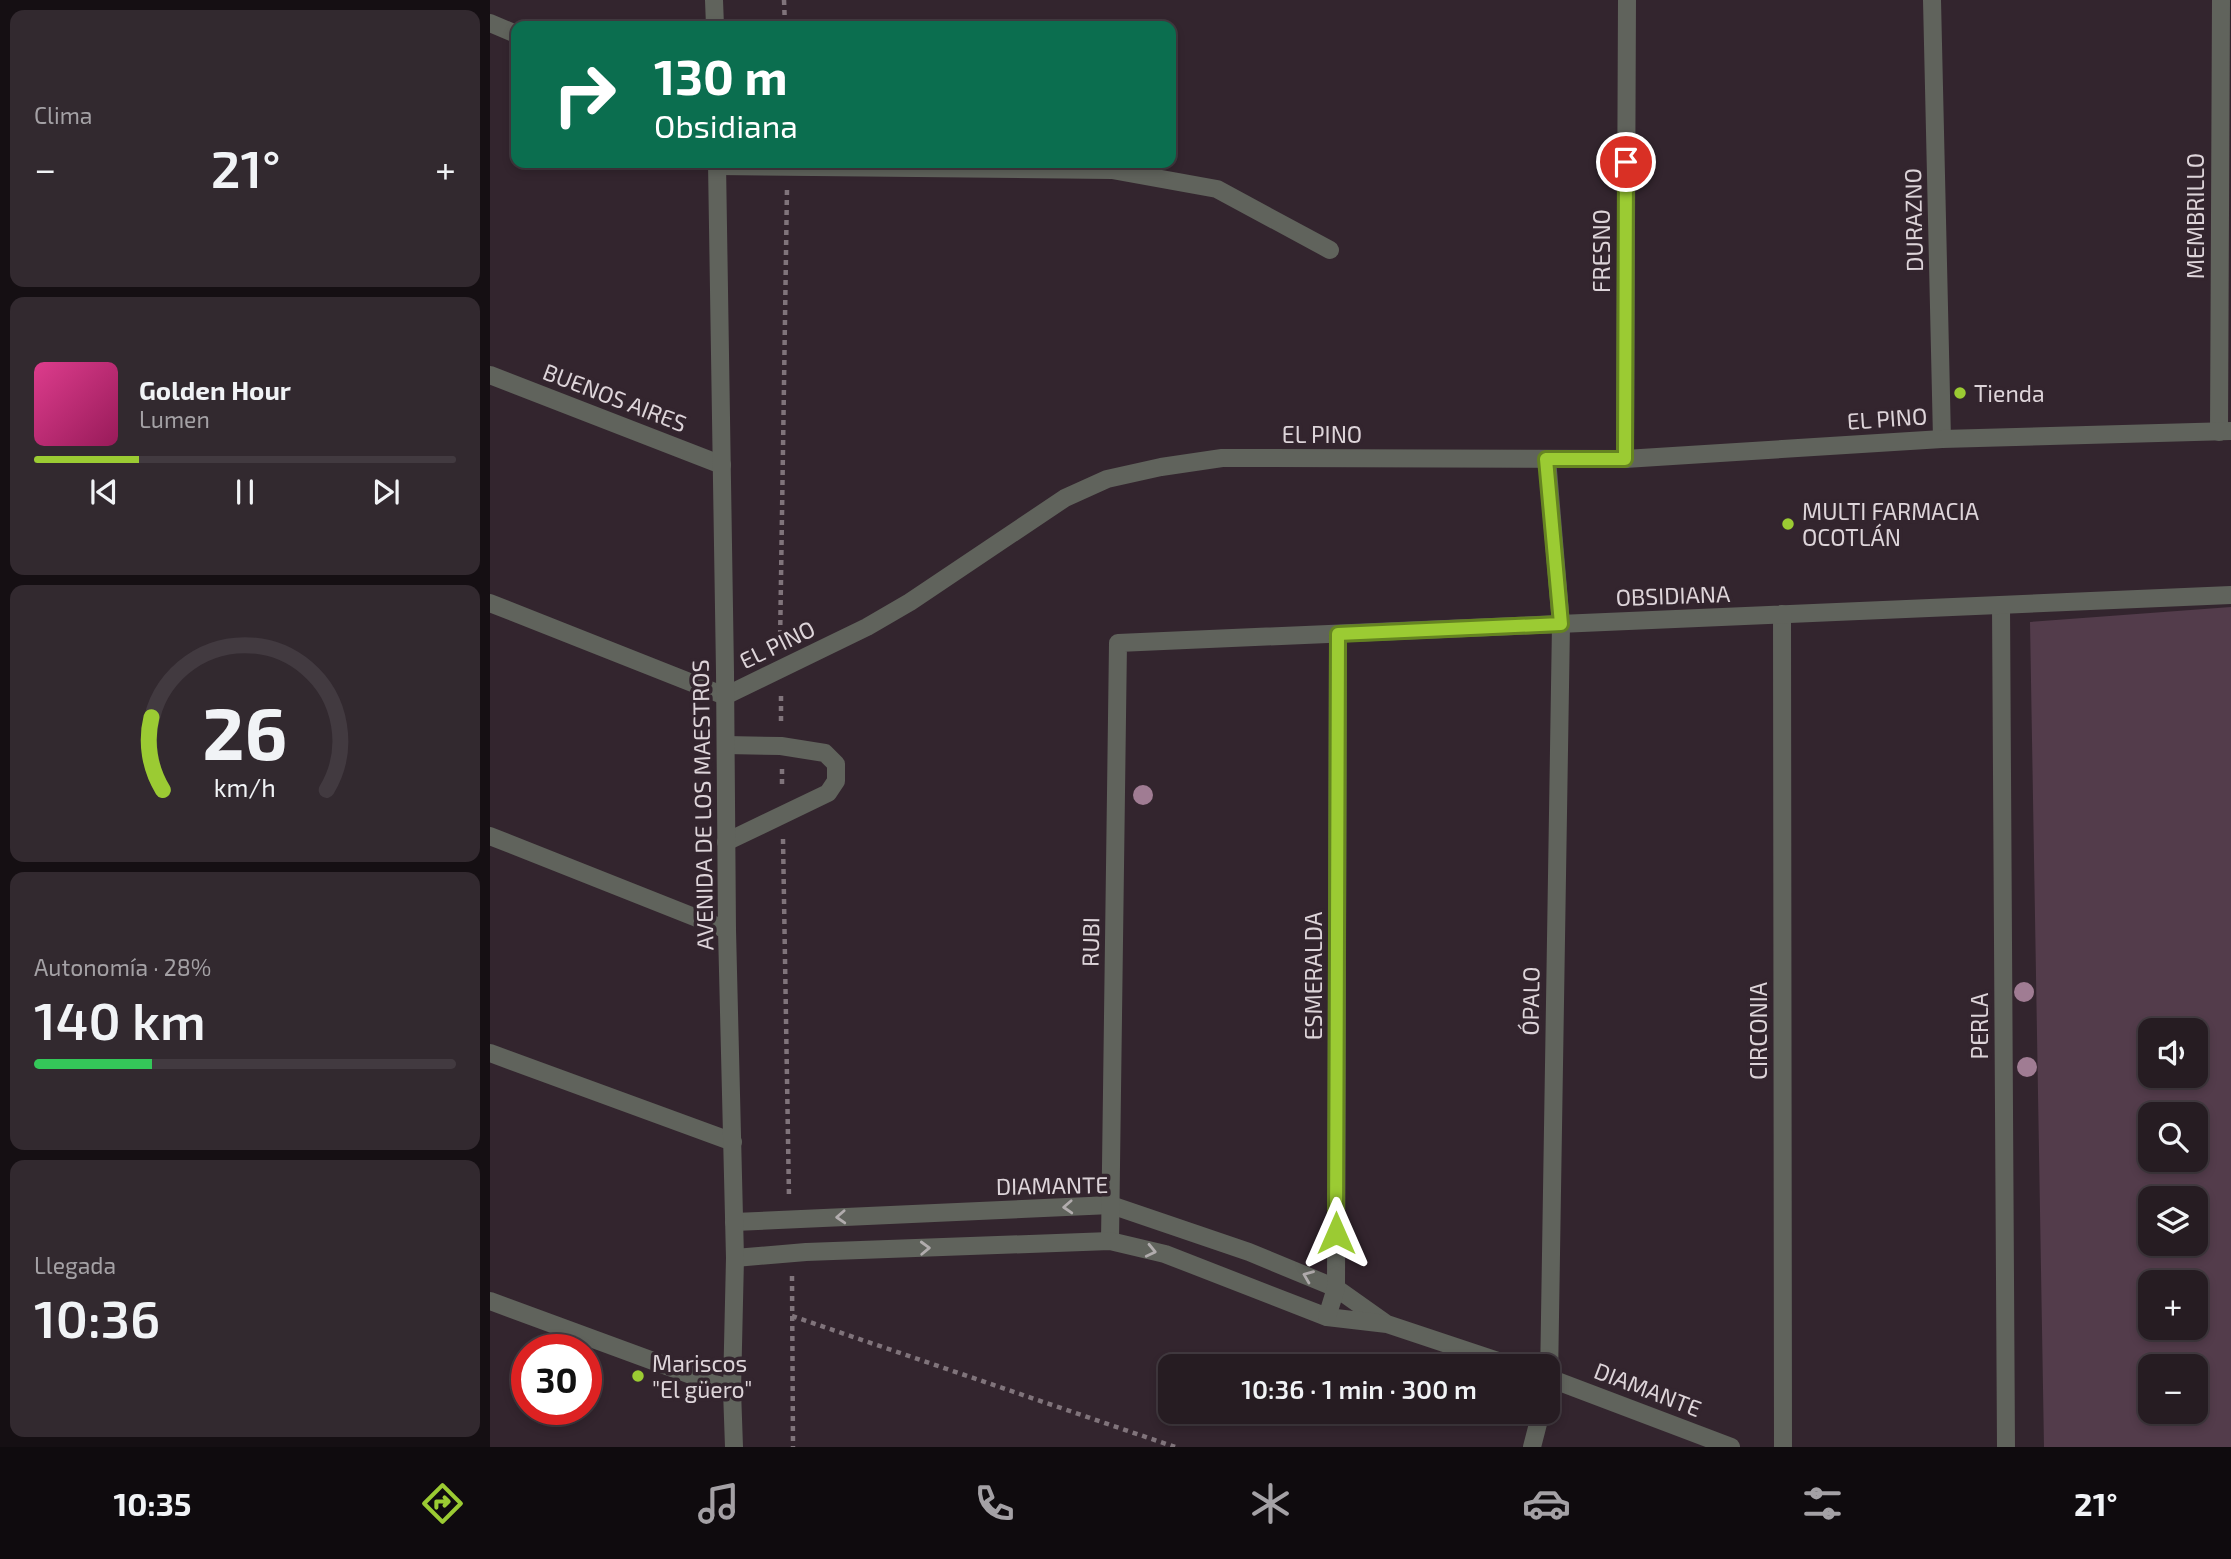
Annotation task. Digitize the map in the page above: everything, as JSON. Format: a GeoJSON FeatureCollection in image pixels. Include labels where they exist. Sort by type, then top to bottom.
{"type":"FeatureCollection","features":[{"type":"Feature","properties":{"kind":"street"},"geometry":{"type":"LineString","coordinates":[[714,0],[715,21]]}},
{"type":"Feature","properties":{"kind":"street","name":"FRESNO"},"geometry":{"type":"LineString","coordinates":[[1625,459],[1627,0]]}},
{"type":"Feature","properties":{"kind":"street","name":"DURAZNO"},"geometry":{"type":"LineString","coordinates":[[1932,0],[1942,439]]}},
{"type":"Feature","properties":{"kind":"street","name":"MEMBRILLO"},"geometry":{"type":"LineString","coordinates":[[2221,0],[2225,432]]}},
{"type":"Feature","properties":{"kind":"street"},"geometry":{"type":"LineString","coordinates":[[490,23],[511,32]]}},
{"type":"Feature","properties":{"kind":"street","name":"AVENIDA DE LOS MAESTROS"},"geometry":{"type":"LineString","coordinates":[[717,168],[727,930],[735,1258],[732,1391],[734,1447]]}},
{"type":"Feature","properties":{"kind":"street"},"geometry":{"type":"LineString","coordinates":[[980,168],[1112,170],[1217,189],[1329,250]]}},
{"type":"Feature","properties":{"kind":"street","name":"BUENOS AIRES"},"geometry":{"type":"LineString","coordinates":[[490,375],[722,465]]}},
{"type":"Feature","properties":{"kind":"street","name":"EL PINO"},"geometry":{"type":"LineString","coordinates":[[490,603],[725,696],[867,627],[910,602],[1065,498],[1107,479],[1161,467],[1222,458],[1625,459],[1942,439],[2225,432]]}},
{"type":"Feature","properties":{"kind":"street","name":"ÓPALO"},"geometry":{"type":"LineString","coordinates":[[1546,459],[1561,624],[1549,1354]]}},
{"type":"Feature","properties":{"kind":"street","name":"OBSIDIANA"},"geometry":{"type":"LineString","coordinates":[[1118,643],[2231,595]]}},
{"type":"Feature","properties":{"kind":"street","name":"PERLA"},"geometry":{"type":"LineString","coordinates":[[2001,605],[2006,1447]]}},
{"type":"Feature","properties":{"kind":"street","name":"CIRCONIA"},"geometry":{"type":"LineString","coordinates":[[1782,614],[1783,1447]]}},
{"type":"Feature","properties":{"kind":"street","name":"ESMERALDA"},"geometry":{"type":"LineString","coordinates":[[1327,1317],[1336,1288],[1338,634]]}},
{"type":"Feature","properties":{"kind":"street","name":"RUBI"},"geometry":{"type":"LineString","coordinates":[[1110,1241],[1118,643]]}},
{"type":"Feature","properties":{"kind":"street"},"geometry":{"type":"LineString","coordinates":[[726,745],[782,746],[825,753],[836,764],[836,781],[828,793],[726,842]]}},
{"type":"Feature","properties":{"kind":"street"},"geometry":{"type":"LineString","coordinates":[[490,836],[727,930]]}},
{"type":"Feature","properties":{"kind":"street"},"geometry":{"type":"LineString","coordinates":[[490,1053],[733,1142]]}},
{"type":"Feature","properties":{"kind":"street","name":"DIAMANTE"},"geometry":{"type":"LineString","coordinates":[[734,1222],[1111,1205],[1249,1252],[1336,1288],[1387,1324]]}},
{"type":"Feature","properties":{"kind":"street","name":"DIAMANTE"},"geometry":{"type":"LineString","coordinates":[[735,1258],[806,1252],[1110,1241],[1165,1254],[1327,1317],[1387,1324],[1477,1354]]}},
{"type":"Feature","properties":{"kind":"street"},"geometry":{"type":"LineString","coordinates":[[490,1301],[732,1391]]}},
{"type":"Feature","properties":{"kind":"street","name":"DIAMANTE"},"geometry":{"type":"LineString","coordinates":[[1560,1382],[1731,1447]]}},
{"type":"Feature","properties":{"kind":"street"},"geometry":{"type":"LineString","coordinates":[[1532,1447],[1538,1424]]}},
{"type":"Feature","properties":{"kind":"path"},"geometry":{"type":"LineString","coordinates":[[785,0],[785,21]]}},
{"type":"Feature","properties":{"kind":"path"},"geometry":{"type":"LineString","coordinates":[[792,1316],[1175,1447]]}},
{"type":"Feature","properties":{"kind":"shaded area"},"geometry":{"type":"Polygon","coordinates":[[[2231,607],[2231,1447],[2044,1447],[2030,622],[2231,607]]]}},
{"type":"Feature","properties":{"kind":"place","name":"Tienda"},"geometry":{"type":"Point","coordinates":[1960,393]}},
{"type":"Feature","properties":{"kind":"place","name":"MULTI FARMACIA OCOTLÁN"},"geometry":{"type":"Point","coordinates":[1788,524]}},
{"type":"Feature","properties":{"kind":"place","name":"Mariscos \"El güero\""},"geometry":{"type":"Point","coordinates":[638,1376]}},
{"type":"Feature","properties":{"kind":"route"},"geometry":{"type":"LineString","coordinates":[[1336,1233],[1338,634],[1561,624],[1546,459],[1625,459],[1626,162]]}}]}
